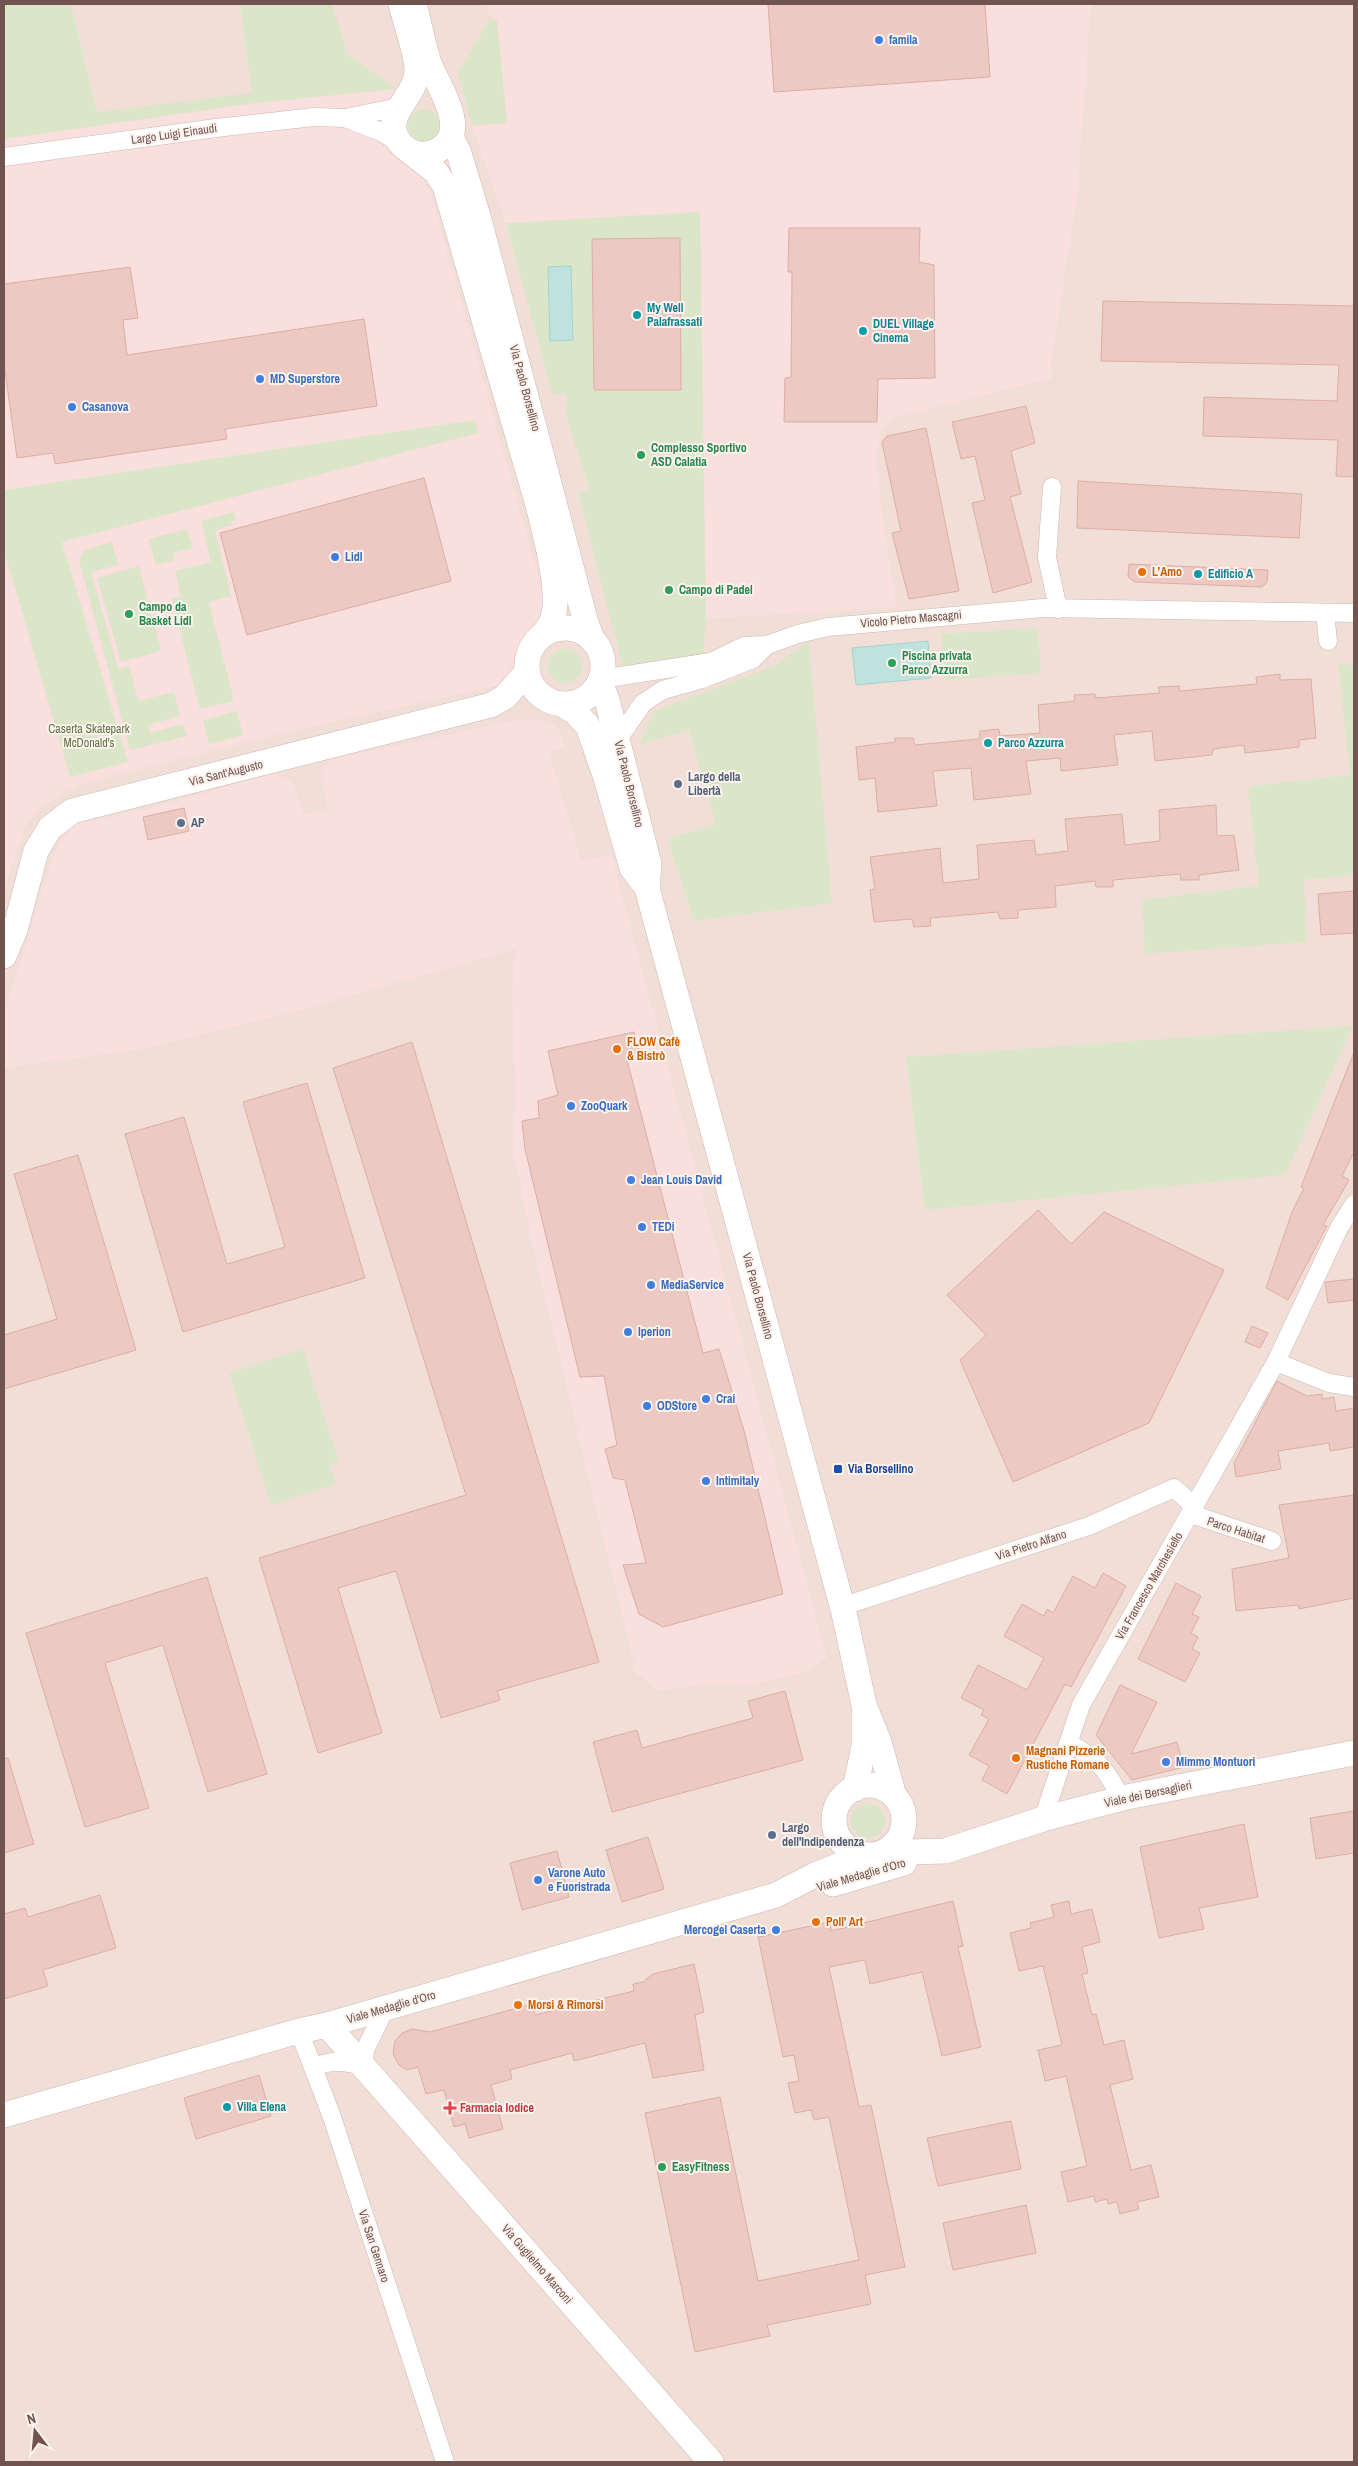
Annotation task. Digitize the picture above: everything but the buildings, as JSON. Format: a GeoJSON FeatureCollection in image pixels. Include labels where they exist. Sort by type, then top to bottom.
{"type":"FeatureCollection","features":[{"type":"Feature","properties":{"kind":"main road"},"geometry":{"type":"LineString","coordinates":[[401,4],[417,70],[413,91],[393,126],[405,147],[418,154],[433,153],[446,145],[451,137],[454,128],[449,108],[434,96],[413,91]]}},
{"type":"Feature","properties":{"kind":"main road"},"geometry":{"type":"LineString","coordinates":[[413,91],[414,4]]}},
{"type":"Feature","properties":{"kind":"main road"},"geometry":{"type":"LineString","coordinates":[[413,91],[449,108]]}},
{"type":"Feature","properties":{"kind":"main road","name":"Via Paolo Borsellino"},"geometry":{"type":"LineString","coordinates":[[451,137],[460,153],[478,216],[586,623],[593,641]]}},
{"type":"Feature","properties":{"kind":"main road","name":"Via Paolo Borsellino"},"geometry":{"type":"LineString","coordinates":[[405,147],[436,172],[445,186],[538,505],[549,548],[556,601],[553,619],[544,635]]}},
{"type":"Feature","properties":{"kind":"main road"},"geometry":{"type":"LineString","coordinates":[[570,629],[585,634],[593,641],[602,659],[600,680],[584,699],[574,703],[562,704],[552,702],[535,691],[527,672],[527,664],[532,648],[544,635],[553,630],[570,629]]}},
{"type":"Feature","properties":{"kind":"main road","name":"Via Sant'Augusto"},"geometry":{"type":"LineString","coordinates":[[4,956],[14,930],[36,851],[50,828],[72,811],[491,705],[505,697],[527,672]]}},
{"type":"Feature","properties":{"kind":"main road","name":"Via Paolo Borsellino"},"geometry":{"type":"LineString","coordinates":[[600,680],[618,739],[649,864],[648,888],[844,1614],[864,1705],[879,1742],[894,1796]]}},
{"type":"Feature","properties":{"kind":"main road","name":"Via Paolo Borsellino"},"geometry":{"type":"LineString","coordinates":[[562,704],[575,712],[588,726],[632,868],[648,888]]}},
{"type":"Feature","properties":{"kind":"main road","name":"Via Paolo Borsellino"},"geometry":{"type":"LineString","coordinates":[[855,1789],[864,1746],[864,1705]]}},
{"type":"Feature","properties":{"kind":"main road","name":"Viale dei Bersaglieri"},"geometry":{"type":"LineString","coordinates":[[890,1848],[909,1852],[945,1850],[1043,1819],[1122,1799],[1354,1753]]}},
{"type":"Feature","properties":{"kind":"main road"},"geometry":{"type":"LineString","coordinates":[[875,1786],[894,1796],[900,1804],[904,1815],[904,1825],[901,1834],[890,1848],[879,1854],[866,1855],[855,1852],[838,1837],[834,1815],[838,1804],[845,1795],[855,1789],[875,1786]]}},
{"type":"Feature","properties":{"kind":"main road"},"geometry":{"type":"LineString","coordinates":[[904,1825],[922,1840],[945,1850]]}},
{"type":"Feature","properties":{"kind":"main road","name":"Viale Medaglie d'Oro"},"geometry":{"type":"LineString","coordinates":[[4,2115],[299,2031],[384,2009],[776,1895],[818,1888],[945,1850]]}},
{"type":"Feature","properties":{"kind":"main road","name":"Viale Medaglie d'Oro"},"geometry":{"type":"LineString","coordinates":[[776,1895],[815,1875],[866,1855]]}},
{"type":"Feature","properties":{"kind":"main road","name":"Via Guglielmo Marconi"},"geometry":{"type":"LineString","coordinates":[[327,2025],[711,2462]]}},
{"type":"Feature","properties":{"kind":"street","name":"Largo Luigi Einaudi"},"geometry":{"type":"LineString","coordinates":[[345,118],[413,91]]}},
{"type":"Feature","properties":{"kind":"street","name":"Largo Luigi Einaudi"},"geometry":{"type":"LineString","coordinates":[[4,158],[216,128],[314,117],[345,118],[381,132],[405,147]]}},
{"type":"Feature","properties":{"kind":"street"},"geometry":{"type":"LineString","coordinates":[[1052,487],[1047,557],[1058,608]]}},
{"type":"Feature","properties":{"kind":"street","name":"Vicolo Pietro Mascagni"},"geometry":{"type":"LineString","coordinates":[[600,680],[710,662],[744,646],[767,645],[798,634],[828,627],[1058,608],[1354,613]]}},
{"type":"Feature","properties":{"kind":"street"},"geometry":{"type":"LineString","coordinates":[[1325,613],[1328,641]]}},
{"type":"Feature","properties":{"kind":"street","name":"Vicolo Pietro Mascagni"},"geometry":{"type":"LineString","coordinates":[[618,739],[643,703],[663,690],[702,679],[753,659],[767,645]]}},
{"type":"Feature","properties":{"kind":"street","name":"Via Francesco Marchesiello"},"geometry":{"type":"LineString","coordinates":[[1043,1819],[1070,1744],[1080,1705],[1195,1513],[1347,1227],[1354,1204]]}},
{"type":"Feature","properties":{"kind":"street"},"geometry":{"type":"LineString","coordinates":[[1276,1362],[1329,1383],[1354,1386]]}},
{"type":"Feature","properties":{"kind":"street","name":"Via Pietro Alfano"},"geometry":{"type":"LineString","coordinates":[[856,1602],[1089,1526],[1174,1488],[1195,1513]]}},
{"type":"Feature","properties":{"kind":"street","name":"Parco Habitat"},"geometry":{"type":"LineString","coordinates":[[1195,1513],[1272,1541]]}},
{"type":"Feature","properties":{"kind":"street"},"geometry":{"type":"LineString","coordinates":[[1070,1744],[1090,1754],[1110,1776],[1122,1799]]}},
{"type":"Feature","properties":{"kind":"street"},"geometry":{"type":"LineString","coordinates":[[313,2067],[329,2062],[344,2061],[364,2066],[365,2050],[384,2009]]}},
{"type":"Feature","properties":{"kind":"street","name":"Via San Gennaro"},"geometry":{"type":"LineString","coordinates":[[299,2031],[332,2117],[445,2462]]}},
{"type":"Feature","properties":{"kind":"shaded area"},"geometry":{"type":"Polygon","coordinates":[[[4,4],[1354,4],[1354,2462],[4,2462],[4,4]]]}},
{"type":"Feature","properties":{"kind":"shaded area"},"geometry":{"type":"Polygon","coordinates":[[[487,4],[1091,4],[1077,198],[1051,362],[1052,378],[895,418],[881,431],[875,456],[883,522],[897,607],[706,619],[700,212],[506,223],[472,126],[458,74],[490,18],[487,4]]]}},
{"type":"Feature","properties":{"kind":"shaded area"},"geometry":{"type":"Polygon","coordinates":[[[397,89],[386,106],[386,151],[418,173],[429,188],[545,604],[535,624],[519,643],[511,672],[500,685],[296,730],[84,783],[59,795],[38,810],[24,829],[4,889],[4,139],[255,103],[397,89]]]}},
{"type":"Feature","properties":{"kind":"shaded area"},"geometry":{"type":"Polygon","coordinates":[[[521,719],[542,720],[555,726],[560,732],[564,748],[549,752],[581,861],[611,855],[827,1659],[801,1673],[751,1685],[715,1683],[658,1691],[636,1673],[533,1247],[513,1150],[516,1093],[512,988],[516,949],[286,1014],[142,1049],[4,1068],[4,1015],[54,855],[60,842],[78,823],[130,813],[274,774],[290,780],[304,815],[328,808],[320,777],[329,760],[521,719]]]}},
{"type":"Feature","properties":{"kind":"green space"},"geometry":{"type":"Polygon","coordinates":[[[4,4],[71,4],[97,112],[252,93],[240,4],[332,4],[348,55],[397,89],[255,103],[4,139],[4,4]]]}},
{"type":"Feature","properties":{"kind":"green space"},"geometry":{"type":"Polygon","coordinates":[[[490,18],[497,21],[507,123],[472,126],[458,74],[490,18]]]}},
{"type":"Feature","properties":{"kind":"green space"},"geometry":{"type":"Polygon","coordinates":[[[424,109],[430,110],[435,114],[439,119],[439,131],[435,136],[430,140],[424,141],[418,140],[413,136],[409,131],[408,125],[409,119],[413,114],[418,110],[424,109]]]}},
{"type":"Feature","properties":{"kind":"green space","name":"Complesso Sportivo ASD Calatia"},"geometry":{"type":"Polygon","coordinates":[[[700,212],[706,619],[703,657],[623,668],[578,492],[590,491],[567,420],[566,394],[552,394],[506,223],[700,212]]]}},
{"type":"Feature","properties":{"kind":"green space","name":"Caserta Skatepark McDonald's"},"geometry":{"type":"Polygon","coordinates":[[[475,420],[478,433],[62,542],[128,762],[70,777],[4,550],[4,490],[475,420]]]}},
{"type":"Feature","properties":{"kind":"green space"},"geometry":{"type":"Polygon","coordinates":[[[234,512],[236,520],[231,522],[232,525],[215,530],[231,596],[209,602],[234,701],[200,709],[172,599],[181,596],[175,571],[211,562],[201,521],[234,512]]]}},
{"type":"Feature","properties":{"kind":"green space"},"geometry":{"type":"Polygon","coordinates":[[[187,529],[193,548],[173,553],[175,560],[156,565],[149,539],[187,529]]]}},
{"type":"Feature","properties":{"kind":"green space"},"geometry":{"type":"Polygon","coordinates":[[[112,542],[118,565],[91,572],[118,669],[129,666],[138,701],[174,692],[180,716],[148,725],[150,733],[183,724],[187,736],[130,750],[79,560],[84,550],[112,542]]]}},
{"type":"Feature","properties":{"kind":"green space","name":"Campo da Basket Lidl"},"geometry":{"type":"Polygon","coordinates":[[[139,566],[161,651],[121,662],[97,578],[139,566]]]}},
{"type":"Feature","properties":{"kind":"green space"},"geometry":{"type":"Polygon","coordinates":[[[1038,628],[1041,673],[945,680],[942,634],[1038,628]]]}},
{"type":"Feature","properties":{"kind":"green space"},"geometry":{"type":"Polygon","coordinates":[[[809,641],[832,903],[694,921],[667,839],[716,824],[689,730],[640,744],[654,711],[774,666],[809,641]]]}},
{"type":"Feature","properties":{"kind":"green space"},"geometry":{"type":"Polygon","coordinates":[[[565,649],[572,650],[577,654],[581,659],[581,673],[577,678],[572,682],[565,683],[558,682],[553,678],[549,673],[548,666],[549,659],[553,654],[558,650],[565,649]]]}},
{"type":"Feature","properties":{"kind":"green space"},"geometry":{"type":"Polygon","coordinates":[[[1338,663],[1354,665],[1354,876],[1304,879],[1307,942],[1145,954],[1142,900],[1259,886],[1248,790],[1251,786],[1350,775],[1338,663]]]}},
{"type":"Feature","properties":{"kind":"green space"},"geometry":{"type":"Polygon","coordinates":[[[237,711],[243,735],[209,744],[203,720],[237,711]]]}},
{"type":"Feature","properties":{"kind":"green space"},"geometry":{"type":"Polygon","coordinates":[[[1353,1026],[1285,1175],[925,1210],[906,1057],[1353,1026]]]}},
{"type":"Feature","properties":{"kind":"green space"},"geometry":{"type":"Polygon","coordinates":[[[303,1349],[339,1462],[330,1465],[336,1484],[271,1505],[229,1373],[303,1349]]]}},
{"type":"Feature","properties":{"kind":"green space"},"geometry":{"type":"Polygon","coordinates":[[[868,1804],[875,1805],[880,1809],[884,1814],[884,1828],[880,1833],[875,1837],[868,1838],[861,1837],[856,1833],[852,1828],[851,1821],[852,1814],[856,1809],[861,1805],[868,1804]]]}},
{"type":"Feature","properties":{"kind":"water"},"geometry":{"type":"Polygon","coordinates":[[[571,266],[573,340],[550,341],[548,267],[571,266]]]}},
{"type":"Feature","properties":{"kind":"water","name":"Piscina privata Parco Azzurra"},"geometry":{"type":"Polygon","coordinates":[[[928,641],[931,678],[856,685],[852,648],[928,641]]]}},
{"type":"Feature","properties":{"kind":"place","name":"famila"},"geometry":{"type":"Point","coordinates":[879,40]}},
{"type":"Feature","properties":{"kind":"place","name":"My Well Palafrassati"},"geometry":{"type":"Point","coordinates":[637,315]}},
{"type":"Feature","properties":{"kind":"place","name":"DUEL Village Cinema"},"geometry":{"type":"Point","coordinates":[863,331]}},
{"type":"Feature","properties":{"kind":"place","name":"MD Superstore"},"geometry":{"type":"Point","coordinates":[260,379]}},
{"type":"Feature","properties":{"kind":"place","name":"Casanova"},"geometry":{"type":"Point","coordinates":[72,407]}},
{"type":"Feature","properties":{"kind":"place","name":"Complesso Sportivo ASD Calatia"},"geometry":{"type":"Point","coordinates":[641,455]}},
{"type":"Feature","properties":{"kind":"place","name":"Lidl"},"geometry":{"type":"Point","coordinates":[335,557]}},
{"type":"Feature","properties":{"kind":"place","name":"L’Amo"},"geometry":{"type":"Point","coordinates":[1142,572]}},
{"type":"Feature","properties":{"kind":"place","name":"Edificio A"},"geometry":{"type":"Point","coordinates":[1198,574]}},
{"type":"Feature","properties":{"kind":"place","name":"Campo di Padel"},"geometry":{"type":"Point","coordinates":[669,590]}},
{"type":"Feature","properties":{"kind":"place","name":"Campo da Basket Lidl"},"geometry":{"type":"Point","coordinates":[129,614]}},
{"type":"Feature","properties":{"kind":"place","name":"Piscina privata Parco Azzurra"},"geometry":{"type":"Point","coordinates":[892,663]}},
{"type":"Feature","properties":{"kind":"place","name":"Parco Azzurra"},"geometry":{"type":"Point","coordinates":[988,743]}},
{"type":"Feature","properties":{"kind":"place","name":"Largo della Libertà"},"geometry":{"type":"Point","coordinates":[678,784]}},
{"type":"Feature","properties":{"kind":"place","name":"AP"},"geometry":{"type":"Point","coordinates":[181,823]}},
{"type":"Feature","properties":{"kind":"place","name":"FLOW Cafè & Bistrò"},"geometry":{"type":"Point","coordinates":[617,1049]}},
{"type":"Feature","properties":{"kind":"place","name":"ZooQuark"},"geometry":{"type":"Point","coordinates":[571,1106]}},
{"type":"Feature","properties":{"kind":"place","name":"Jean Louis David"},"geometry":{"type":"Point","coordinates":[631,1180]}},
{"type":"Feature","properties":{"kind":"place","name":"TEDi"},"geometry":{"type":"Point","coordinates":[642,1227]}},
{"type":"Feature","properties":{"kind":"place","name":"MediaService"},"geometry":{"type":"Point","coordinates":[651,1285]}},
{"type":"Feature","properties":{"kind":"place","name":"Iperion"},"geometry":{"type":"Point","coordinates":[628,1332]}},
{"type":"Feature","properties":{"kind":"place","name":"Crai"},"geometry":{"type":"Point","coordinates":[706,1399]}},
{"type":"Feature","properties":{"kind":"place","name":"ODStore"},"geometry":{"type":"Point","coordinates":[647,1406]}},
{"type":"Feature","properties":{"kind":"place","name":"Via Borsellino"},"geometry":{"type":"Point","coordinates":[838,1469]}},
{"type":"Feature","properties":{"kind":"place","name":"Intimitaly"},"geometry":{"type":"Point","coordinates":[706,1481]}},
{"type":"Feature","properties":{"kind":"place","name":"Magnani Pizzerie Rustiche Romane"},"geometry":{"type":"Point","coordinates":[1016,1758]}},
{"type":"Feature","properties":{"kind":"place","name":"Mimmo Montuori"},"geometry":{"type":"Point","coordinates":[1166,1762]}},
{"type":"Feature","properties":{"kind":"place","name":"Largo dell'Indipendenza"},"geometry":{"type":"Point","coordinates":[772,1835]}},
{"type":"Feature","properties":{"kind":"place","name":"Varone Auto e Fuoristrada"},"geometry":{"type":"Point","coordinates":[538,1880]}},
{"type":"Feature","properties":{"kind":"place","name":"Poll' Art"},"geometry":{"type":"Point","coordinates":[816,1922]}},
{"type":"Feature","properties":{"kind":"place","name":"Mercogel Caserta"},"geometry":{"type":"Point","coordinates":[776,1930]}},
{"type":"Feature","properties":{"kind":"place","name":"Morsi & Rimorsi"},"geometry":{"type":"Point","coordinates":[518,2005]}},
{"type":"Feature","properties":{"kind":"place","name":"Villa Elena"},"geometry":{"type":"Point","coordinates":[227,2107]}},
{"type":"Feature","properties":{"kind":"place","name":"Farmacia Iodice"},"geometry":{"type":"Point","coordinates":[450,2108]}},
{"type":"Feature","properties":{"kind":"place","name":"EasyFitness"},"geometry":{"type":"Point","coordinates":[662,2167]}}]}
